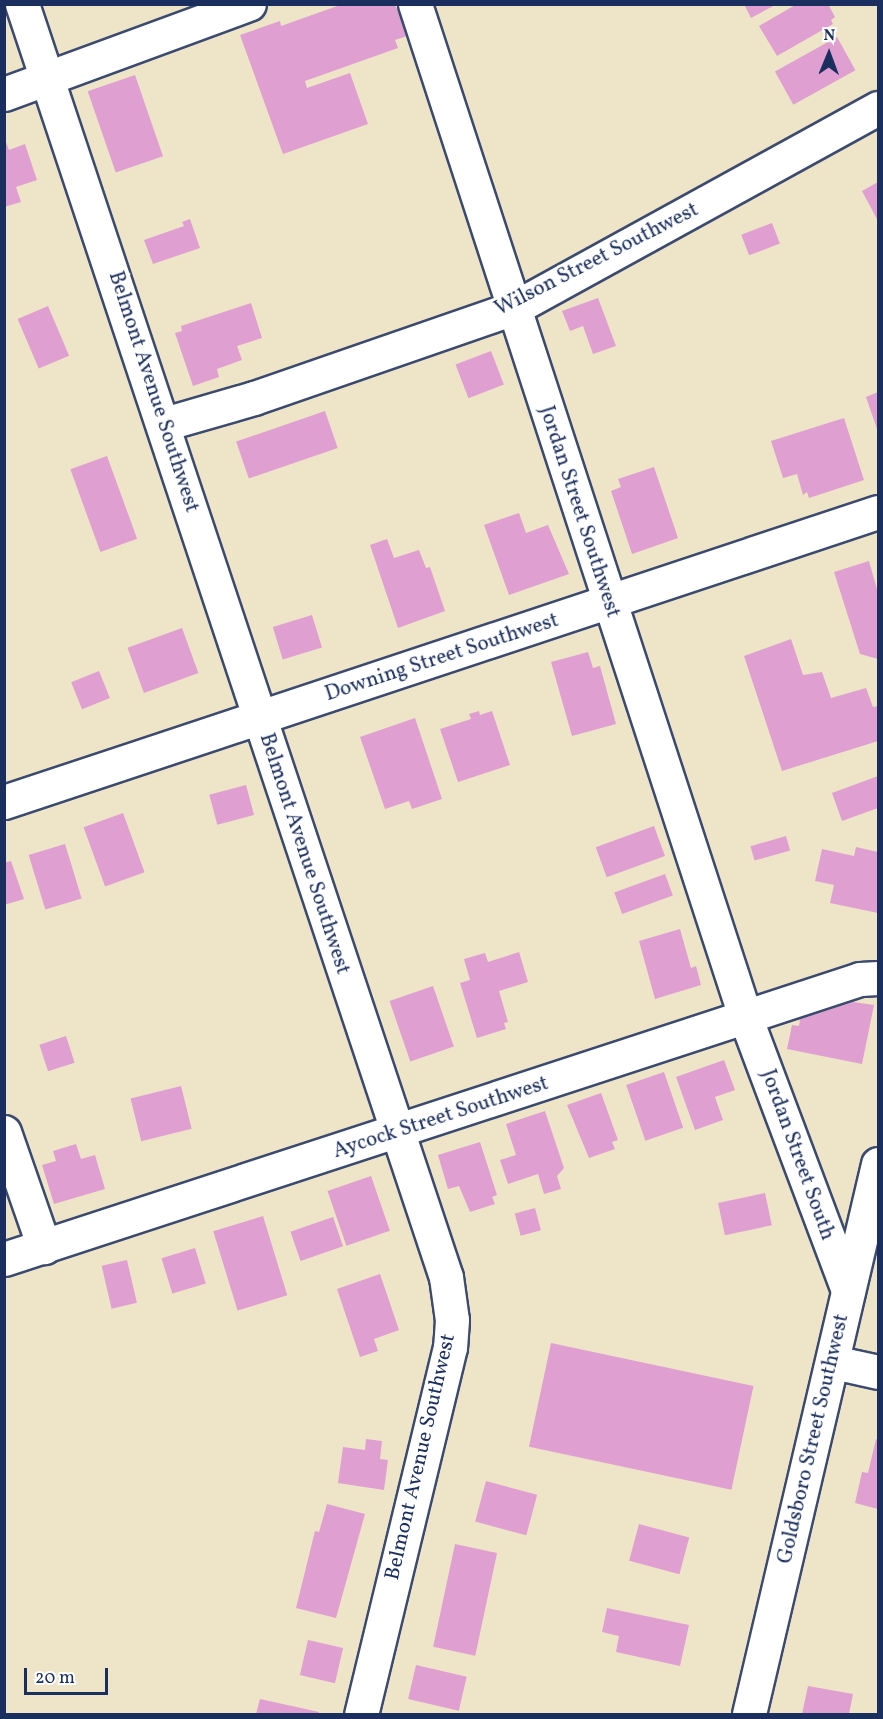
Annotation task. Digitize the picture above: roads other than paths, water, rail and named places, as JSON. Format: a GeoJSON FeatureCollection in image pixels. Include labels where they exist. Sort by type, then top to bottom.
{"type":"FeatureCollection","features":[{"type":"Feature","properties":{"kind":"street","name":"Belmont Avenue Southwest"},"geometry":{"type":"LineString","coordinates":[[22,4],[164,424],[259,718],[446,1277],[452,1320],[450,1347],[361,1714]]}},
{"type":"Feature","properties":{"kind":"street"},"geometry":{"type":"LineString","coordinates":[[4,94],[249,4]]}},
{"type":"Feature","properties":{"kind":"street","name":"Jordan Street Southwest"},"geometry":{"type":"LineString","coordinates":[[415,4],[608,604],[746,1019]]}},
{"type":"Feature","properties":{"kind":"street","name":"Wilson Street Southwest"},"geometry":{"type":"LineString","coordinates":[[164,424],[254,398],[514,308],[879,108]]}},
{"type":"Feature","properties":{"kind":"street","name":"Downing Street Southwest"},"geometry":{"type":"LineString","coordinates":[[4,802],[608,604],[879,512]]}},
{"type":"Feature","properties":{"kind":"street","name":"Aycock Street Southwest"},"geometry":{"type":"LineString","coordinates":[[4,1260],[746,1019],[860,979],[879,978]]}},
{"type":"Feature","properties":{"kind":"street","name":"Jordan Street South"},"geometry":{"type":"LineString","coordinates":[[746,1019],[848,1291]]}},
{"type":"Feature","properties":{"kind":"street"},"geometry":{"type":"LineString","coordinates":[[4,1132],[44,1247]]}},
{"type":"Feature","properties":{"kind":"street","name":"Goldsboro Street Southwest"},"geometry":{"type":"LineString","coordinates":[[749,1714],[879,1164]]}},
{"type":"Feature","properties":{"kind":"street"},"geometry":{"type":"LineString","coordinates":[[833,1362],[879,1372]]}}]}
